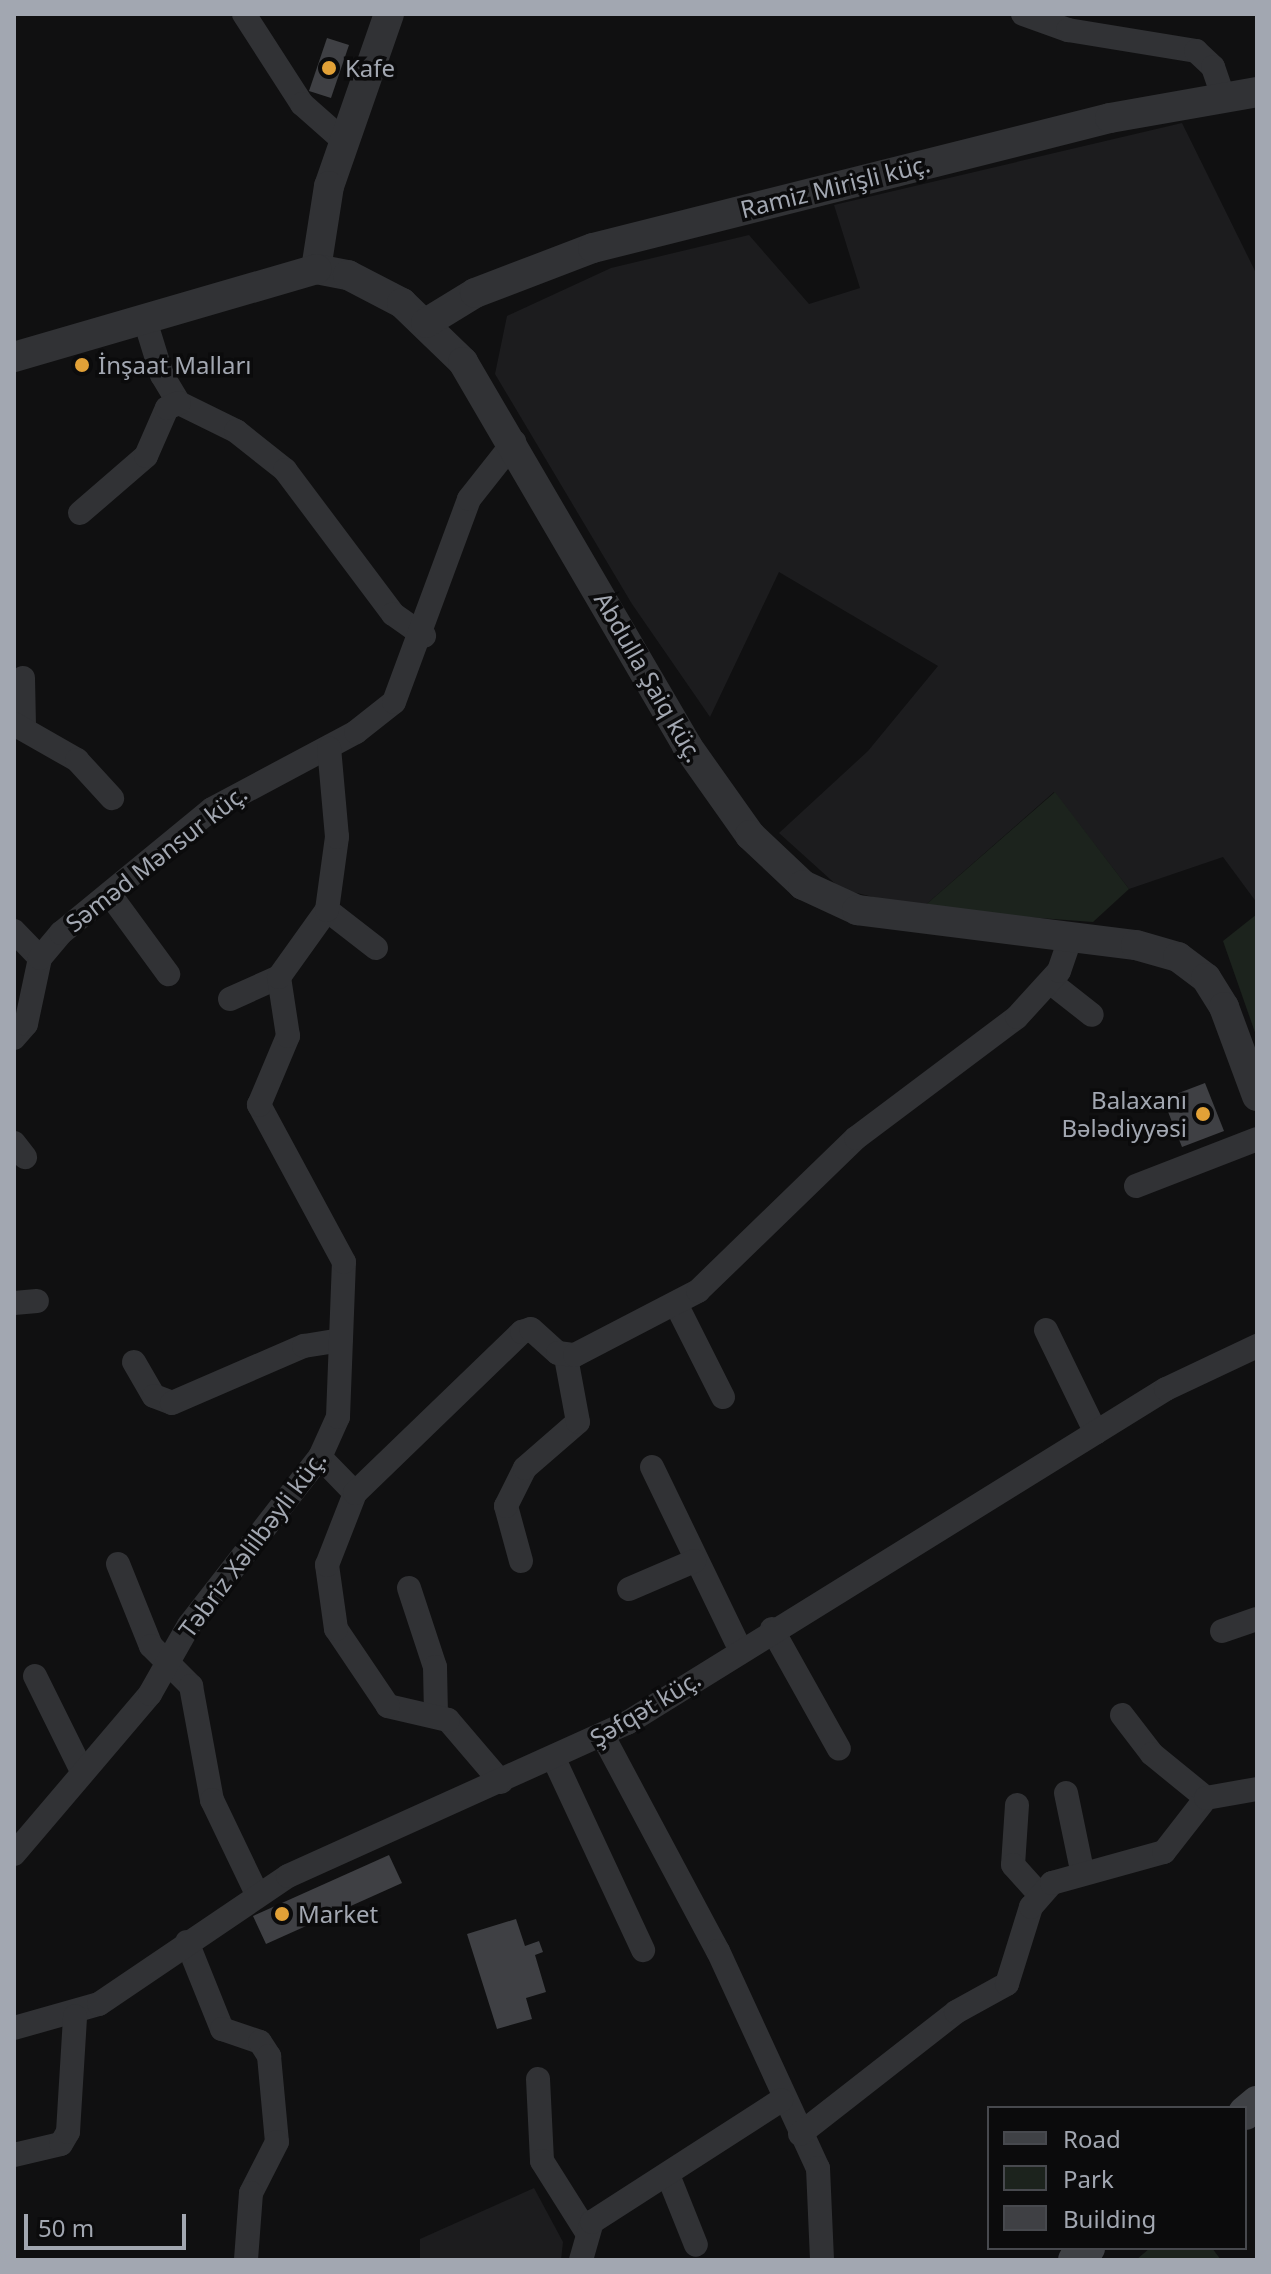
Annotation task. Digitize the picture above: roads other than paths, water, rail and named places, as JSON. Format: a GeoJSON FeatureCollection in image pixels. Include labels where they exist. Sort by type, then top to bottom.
{"type":"FeatureCollection","features":[{"type":"Feature","properties":{"kind":"street"},"geometry":{"type":"LineString","coordinates":[[244,14],[302,104],[345,142]]}},
{"type":"Feature","properties":{"kind":"street"},"geometry":{"type":"LineString","coordinates":[[14,357],[316,269],[324,208],[389,14]]}},
{"type":"Feature","properties":{"kind":"street"},"geometry":{"type":"LineString","coordinates":[[1023,14],[1068,30],[1196,51],[1213,67],[1223,96]]}},
{"type":"Feature","properties":{"kind":"street","name":"Ramiz Mirişli küç."},"geometry":{"type":"LineString","coordinates":[[426,323],[475,293],[593,248],[1223,96],[1257,92]]}},
{"type":"Feature","properties":{"kind":"street","name":"Abdulla Şaiq küç."},"geometry":{"type":"LineString","coordinates":[[316,269],[370,284],[426,323],[463,362],[514,442],[687,746],[776,863],[821,896],[857,910],[1155,949],[1206,978],[1257,1096]]}},
{"type":"Feature","properties":{"kind":"street"},"geometry":{"type":"LineString","coordinates":[[144,317],[162,375],[179,403],[236,431],[285,470],[393,614],[424,636]]}},
{"type":"Feature","properties":{"kind":"street"},"geometry":{"type":"LineString","coordinates":[[80,513],[146,456],[167,408],[179,403]]}},
{"type":"Feature","properties":{"kind":"street","name":"Səməd Mənsur küç."},"geometry":{"type":"LineString","coordinates":[[40,958],[212,809],[329,748],[394,702],[424,636],[469,499],[514,442]]}},
{"type":"Feature","properties":{"kind":"street"},"geometry":{"type":"LineString","coordinates":[[23,678],[19,725],[77,760],[112,798]]}},
{"type":"Feature","properties":{"kind":"street"},"geometry":{"type":"LineString","coordinates":[[230,999],[279,977],[327,910],[337,837],[329,748]]}},
{"type":"Feature","properties":{"kind":"street"},"geometry":{"type":"LineString","coordinates":[[111,896],[168,974]]}},
{"type":"Feature","properties":{"kind":"street"},"geometry":{"type":"LineString","coordinates":[[327,910],[376,948]]}},
{"type":"Feature","properties":{"kind":"street"},"geometry":{"type":"LineString","coordinates":[[14,931],[40,958],[26,1024],[14,1038]]}},
{"type":"Feature","properties":{"kind":"street"},"geometry":{"type":"LineString","coordinates":[[566,1357],[677,1306],[746,1251],[856,1138],[1017,1017],[1050,982],[1071,936]]}},
{"type":"Feature","properties":{"kind":"street","name":"Təbriz Xəlilbəyli küç."},"geometry":{"type":"LineString","coordinates":[[14,1854],[80,1767],[150,1694],[168,1660],[320,1457],[338,1417],[344,1262],[330,1225],[261,1116],[260,1092],[288,1036],[279,977]]}},
{"type":"Feature","properties":{"kind":"street"},"geometry":{"type":"LineString","coordinates":[[1050,982],[1092,1015]]}},
{"type":"Feature","properties":{"kind":"street"},"geometry":{"type":"LineString","coordinates":[[1136,1186],[1257,1139]]}},
{"type":"Feature","properties":{"kind":"street"},"geometry":{"type":"LineString","coordinates":[[677,1306],[723,1397]]}},
{"type":"Feature","properties":{"kind":"street"},"geometry":{"type":"LineString","coordinates":[[1046,1330],[1096,1433]]}},
{"type":"Feature","properties":{"kind":"street"},"geometry":{"type":"LineString","coordinates":[[501,1782],[488,1760],[436,1715],[388,1706],[336,1629],[327,1565],[355,1493],[522,1332],[539,1333],[566,1357],[578,1422],[525,1468],[506,1506],[521,1561]]}},
{"type":"Feature","properties":{"kind":"street"},"geometry":{"type":"LineString","coordinates":[[134,1362],[154,1396],[172,1403],[304,1346],[341,1340]]}},
{"type":"Feature","properties":{"kind":"street","name":"Şəfqət küç."},"geometry":{"type":"LineString","coordinates":[[14,2028],[75,2016],[257,1894],[603,1736],[772,1629],[1096,1433],[1257,1346]]}},
{"type":"Feature","properties":{"kind":"street"},"geometry":{"type":"LineString","coordinates":[[320,1457],[355,1493]]}},
{"type":"Feature","properties":{"kind":"street"},"geometry":{"type":"LineString","coordinates":[[652,1467],[694,1561],[740,1649]]}},
{"type":"Feature","properties":{"kind":"street"},"geometry":{"type":"LineString","coordinates":[[629,1589],[694,1561]]}},
{"type":"Feature","properties":{"kind":"street"},"geometry":{"type":"LineString","coordinates":[[118,1564],[151,1646],[191,1686],[212,1800],[257,1894]]}},
{"type":"Feature","properties":{"kind":"street"},"geometry":{"type":"LineString","coordinates":[[409,1588],[435,1667],[436,1715]]}},
{"type":"Feature","properties":{"kind":"street"},"geometry":{"type":"LineString","coordinates":[[1222,1631],[1257,1619]]}},
{"type":"Feature","properties":{"kind":"street"},"geometry":{"type":"LineString","coordinates":[[772,1629],[839,1749]]}},
{"type":"Feature","properties":{"kind":"street"},"geometry":{"type":"LineString","coordinates":[[35,1676],[80,1767]]}},
{"type":"Feature","properties":{"kind":"street"},"geometry":{"type":"LineString","coordinates":[[1122,1715],[1152,1754],[1206,1798]]}},
{"type":"Feature","properties":{"kind":"street"},"geometry":{"type":"LineString","coordinates":[[603,1736],[718,1951],[781,2100],[822,2185],[822,2260]]}},
{"type":"Feature","properties":{"kind":"street"},"geometry":{"type":"LineString","coordinates":[[554,1759],[643,1950]]}},
{"type":"Feature","properties":{"kind":"street"},"geometry":{"type":"LineString","coordinates":[[800,2134],[945,2020],[1007,1984],[1039,1894],[1082,1870],[1164,1852],[1206,1798],[1257,1789]]}},
{"type":"Feature","properties":{"kind":"street"},"geometry":{"type":"LineString","coordinates":[[1066,1793],[1082,1870]]}},
{"type":"Feature","properties":{"kind":"street"},"geometry":{"type":"LineString","coordinates":[[1017,1805],[1013,1865],[1039,1894]]}},
{"type":"Feature","properties":{"kind":"street"},"geometry":{"type":"LineString","coordinates":[[187,1942],[222,2029],[260,2042],[269,2056],[277,2142],[251,2193],[246,2260]]}},
{"type":"Feature","properties":{"kind":"street"},"geometry":{"type":"LineString","coordinates":[[14,2155],[61,2144],[68,2132],[75,2016]]}},
{"type":"Feature","properties":{"kind":"street"},"geometry":{"type":"LineString","coordinates":[[538,2079],[542,2161],[586,2231],[581,2260]]}},
{"type":"Feature","properties":{"kind":"street"},"geometry":{"type":"LineString","coordinates":[[586,2231],[781,2100]]}},
{"type":"Feature","properties":{"kind":"street"},"geometry":{"type":"LineString","coordinates":[[668,2175],[696,2245]]}},
{"type":"Feature","properties":{"kind":"place","name":"Kafe"},"geometry":{"type":"Point","coordinates":[329,68]}},
{"type":"Feature","properties":{"kind":"place","name":"İnşaat Malları"},"geometry":{"type":"Point","coordinates":[82,365]}},
{"type":"Feature","properties":{"kind":"place","name":"Balaxanı Bələdiyyəsi"},"geometry":{"type":"Point","coordinates":[1203,1114]}},
{"type":"Feature","properties":{"kind":"place","name":"Market"},"geometry":{"type":"Point","coordinates":[282,1914]}}]}
